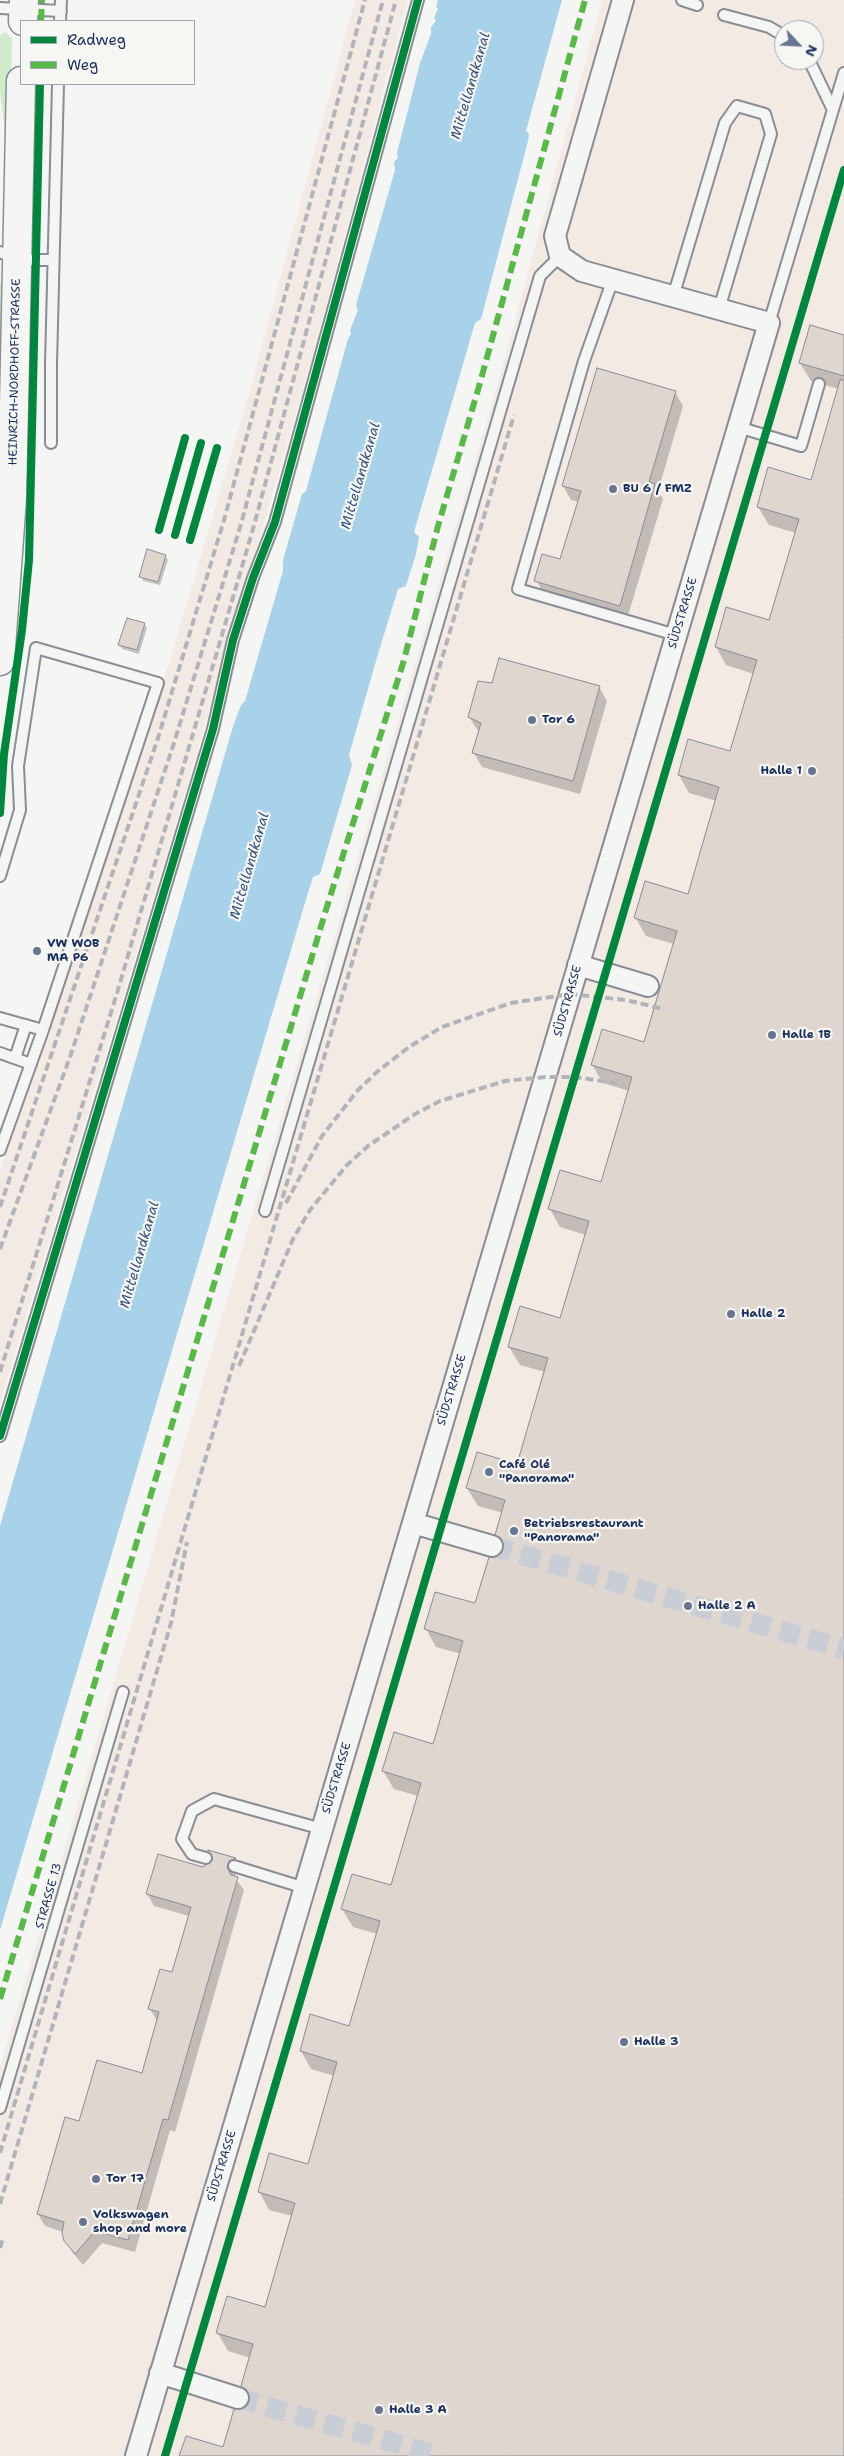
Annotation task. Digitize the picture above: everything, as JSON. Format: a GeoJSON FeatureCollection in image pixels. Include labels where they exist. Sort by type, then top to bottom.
{"type":"FeatureCollection","features":[{"type":"Feature","properties":{"kind":"main road","name":"HEINRICH-NORDHOFF-STRASSE"},"geometry":{"type":"LineString","coordinates":[[0,661],[12,498],[9,256],[21,85]]}},
{"type":"Feature","properties":{"kind":"street"},"geometry":{"type":"LineString","coordinates":[[623,0],[554,236],[560,256],[582,271],[768,323]]}},
{"type":"Feature","properties":{"kind":"street","name":"SÜDSTRASSE"},"geometry":{"type":"LineString","coordinates":[[136,2456],[768,323]]}},
{"type":"Feature","properties":{"kind":"street"},"geometry":{"type":"LineString","coordinates":[[578,965],[648,986]]}},
{"type":"Feature","properties":{"kind":"street"},"geometry":{"type":"LineString","coordinates":[[413,1523],[492,1546]]}},
{"type":"Feature","properties":{"kind":"street"},"geometry":{"type":"LineString","coordinates":[[160,2373],[238,2398]]}},
{"type":"Feature","properties":{"kind":"lane"},"geometry":{"type":"LineString","coordinates":[[17,10],[60,16],[61,0]]}},
{"type":"Feature","properties":{"kind":"lane"},"geometry":{"type":"LineString","coordinates":[[0,1436],[213,729],[233,640],[253,578],[275,522],[418,0]]}},
{"type":"Feature","properties":{"kind":"lane"},"geometry":{"type":"LineString","coordinates":[[682,0],[697,5]]}},
{"type":"Feature","properties":{"kind":"lane"},"geometry":{"type":"LineString","coordinates":[[724,15],[774,30]]}},
{"type":"Feature","properties":{"kind":"lane"},"geometry":{"type":"LineString","coordinates":[[816,70],[833,110]]}},
{"type":"Feature","properties":{"kind":"lane"},"geometry":{"type":"LineString","coordinates":[[768,323],[844,72]]}},
{"type":"Feature","properties":{"kind":"lane"},"geometry":{"type":"LineString","coordinates":[[51,443],[53,260],[58,85]]}},
{"type":"Feature","properties":{"kind":"lane"},"geometry":{"type":"LineString","coordinates":[[673,297],[725,123],[737,106],[765,114],[771,134],[719,309]]}},
{"type":"Feature","properties":{"kind":"lane"},"geometry":{"type":"LineString","coordinates":[[9,256],[53,260]]}},
{"type":"Feature","properties":{"kind":"lane"},"geometry":{"type":"LineString","coordinates":[[265,1212],[540,276],[560,256]]}},
{"type":"Feature","properties":{"kind":"lane"},"geometry":{"type":"LineString","coordinates":[[614,279],[584,361],[518,589],[676,635]]}},
{"type":"Feature","properties":{"kind":"lane"},"geometry":{"type":"LineString","coordinates":[[738,427],[800,446],[820,384]]}},
{"type":"Feature","properties":{"kind":"lane"},"geometry":{"type":"LineString","coordinates":[[0,876],[20,810],[18,766],[36,648],[158,683],[43,1030],[0,1150]]}},
{"type":"Feature","properties":{"kind":"lane"},"geometry":{"type":"LineString","coordinates":[[0,1018],[43,1030]]}},
{"type":"Feature","properties":{"kind":"lane"},"geometry":{"type":"LineString","coordinates":[[15,1058],[26,1025]]}},
{"type":"Feature","properties":{"kind":"lane"},"geometry":{"type":"LineString","coordinates":[[0,1053],[31,1064]]}},
{"type":"Feature","properties":{"kind":"lane","name":"STRASSE 13"},"geometry":{"type":"LineString","coordinates":[[0,2108],[123,1692]]}},
{"type":"Feature","properties":{"kind":"lane"},"geometry":{"type":"LineString","coordinates":[[206,1858],[192,1854],[182,1839],[192,1811],[214,1799],[322,1829]]}},
{"type":"Feature","properties":{"kind":"lane"},"geometry":{"type":"LineString","coordinates":[[234,1866],[304,1888]]}},
{"type":"Feature","properties":{"kind":"shaded area"},"geometry":{"type":"Polygon","coordinates":[[[355,0],[408,0],[306,380],[193,766],[0,1404],[0,1170],[46,1041],[169,663],[247,401],[355,0]]]}},
{"type":"Feature","properties":{"kind":"shaded area"},"geometry":{"type":"Polygon","coordinates":[[[602,0],[844,0],[844,2456],[0,2456],[0,2067],[497,387],[602,0]]]}},
{"type":"Feature","properties":{"kind":"green space"},"geometry":{"type":"Polygon","coordinates":[[[5,32],[12,38],[7,239],[3,239],[6,138],[0,91],[0,36],[5,32]]]}},
{"type":"Feature","properties":{"kind":"green space"},"geometry":{"type":"Polygon","coordinates":[[[3,278],[7,278],[0,544],[0,284],[3,278]]]}},
{"type":"Feature","properties":{"kind":"water","name":"Mittellandkanal"},"geometry":{"type":"Polygon","coordinates":[[[438,0],[562,0],[526,131],[529,134],[528,141],[481,319],[475,323],[414,532],[419,537],[416,554],[406,586],[398,589],[378,654],[349,755],[352,765],[320,874],[313,877],[307,896],[0,1930],[0,1526],[234,723],[241,705],[245,701],[283,571],[283,560],[302,494],[306,491],[348,339],[351,334],[350,330],[358,310],[356,305],[395,170],[394,162],[398,158],[397,153],[420,63],[431,34],[431,27],[436,21],[434,18],[438,8],[436,7],[438,0]]]}},
{"type":"Feature","properties":{"kind":"building"},"geometry":{"type":"Polygon","coordinates":[[[810,325],[844,335],[844,376],[799,363],[810,325]]]}},
{"type":"Feature","properties":{"kind":"building","name":"BU 6 / FMZ"},"geometry":{"type":"Polygon","coordinates":[[[597,368],[676,391],[649,482],[655,484],[620,606],[534,581],[542,554],[560,559],[581,491],[562,486],[597,368]]]}},
{"type":"Feature","properties":{"kind":"building"},"geometry":{"type":"Polygon","coordinates":[[[840,380],[844,380],[844,2456],[179,2456],[186,2436],[223,2447],[234,2409],[246,2407],[249,2401],[247,2390],[241,2386],[253,2344],[216,2333],[227,2296],[265,2307],[295,2203],[258,2192],[269,2153],[308,2164],[337,2062],[300,2051],[310,2014],[349,2026],[380,1921],[341,1909],[352,1874],[391,1885],[421,1783],[382,1771],[394,1732],[433,1744],[463,1641],[424,1629],[435,1592],[475,1603],[489,1557],[500,1555],[503,1549],[501,1538],[495,1535],[505,1500],[466,1488],[477,1452],[517,1464],[548,1358],[508,1347],[514,1326],[520,1306],[560,1318],[589,1221],[548,1209],[560,1170],[601,1182],[632,1077],[591,1065],[602,1029],[644,1042],[677,931],[634,918],[645,881],[688,894],[719,787],[678,775],[688,739],[730,751],[757,660],[715,647],[726,607],[769,620],[799,519],[757,507],[768,467],[811,480],[840,380]]]}},
{"type":"Feature","properties":{"kind":"building"},"geometry":{"type":"Polygon","coordinates":[[[147,549],[166,555],[158,582],[139,577],[147,549]]]}},
{"type":"Feature","properties":{"kind":"building"},"geometry":{"type":"Polygon","coordinates":[[[127,618],[145,623],[137,650],[118,645],[127,618]]]}},
{"type":"Feature","properties":{"kind":"building","name":"Tor 6"},"geometry":{"type":"Polygon","coordinates":[[[499,658],[600,686],[573,781],[472,753],[481,723],[468,717],[478,681],[492,683],[499,658]]]}},
{"type":"Feature","properties":{"kind":"building"},"geometry":{"type":"Polygon","coordinates":[[[208,1850],[236,1858],[229,1861],[227,1867],[231,1875],[238,1877],[168,2120],[163,2119],[128,2240],[95,2231],[75,2254],[64,2241],[62,2233],[64,2222],[37,2214],[65,2117],[79,2121],[97,2060],[142,2073],[159,2012],[148,2009],[160,1969],[172,1972],[191,1907],[146,1894],[158,1854],[203,1867],[212,1860],[208,1850]]]}},
{"type":"Feature","properties":{"kind":"tunnel"},"geometry":{"type":"LineString","coordinates":[[492,1546],[844,1649]]}},
{"type":"Feature","properties":{"kind":"tunnel"},"geometry":{"type":"LineString","coordinates":[[238,2398],[440,2456]]}},
{"type":"Feature","properties":{"kind":"railway"},"geometry":{"type":"LineString","coordinates":[[0,1207],[158,738],[224,520],[365,0]]}},
{"type":"Feature","properties":{"kind":"railway"},"geometry":{"type":"LineString","coordinates":[[0,1249],[71,1054],[174,743],[241,524],[383,0]]}},
{"type":"Feature","properties":{"kind":"railway"},"geometry":{"type":"LineString","coordinates":[[0,1372],[117,993],[253,529],[396,0]]}},
{"type":"Feature","properties":{"kind":"railway"},"geometry":{"type":"LineString","coordinates":[[0,2153],[514,415]]}},
{"type":"Feature","properties":{"kind":"railway"},"geometry":{"type":"LineString","coordinates":[[286,1203],[322,1136],[358,1090],[378,1071],[409,1047],[442,1027],[511,1003],[570,994],[626,1000],[664,1009]]}},
{"type":"Feature","properties":{"kind":"railway"},"geometry":{"type":"LineString","coordinates":[[239,1366],[293,1239],[310,1210],[347,1165],[368,1146],[415,1114],[440,1101],[505,1081],[545,1077],[575,1077],[621,1084]]}},
{"type":"Feature","properties":{"kind":"railway"},"geometry":{"type":"LineString","coordinates":[[0,2204],[171,1623],[187,1542]]}},
{"type":"Feature","properties":{"kind":"railway"},"geometry":{"type":"LineString","coordinates":[[0,2248],[3,2238]]}},
{"type":"Feature","properties":{"kind":"marked path"},"geometry":{"type":"LineString","coordinates":[[41,20],[42,0]]}},
{"type":"Feature","properties":{"kind":"marked path"},"geometry":{"type":"LineString","coordinates":[[0,1999],[325,913],[404,660],[438,526],[480,383],[585,0]]}},
{"type":"Feature","properties":{"kind":"cycle path"},"geometry":{"type":"LineString","coordinates":[[0,1436],[213,729],[233,640],[253,578],[275,522],[418,0]]}},
{"type":"Feature","properties":{"kind":"cycle path"},"geometry":{"type":"LineString","coordinates":[[0,813],[4,754],[22,630],[29,560],[40,85]]}},
{"type":"Feature","properties":{"kind":"cycle path"},"geometry":{"type":"LineString","coordinates":[[165,2456],[844,170]]}},
{"type":"Feature","properties":{"kind":"cycle path"},"geometry":{"type":"LineString","coordinates":[[159,530],[185,438]]}},
{"type":"Feature","properties":{"kind":"cycle path"},"geometry":{"type":"LineString","coordinates":[[175,535],[201,443]]}},
{"type":"Feature","properties":{"kind":"cycle path"},"geometry":{"type":"LineString","coordinates":[[190,540],[217,448]]}},
{"type":"Feature","properties":{"kind":"place","name":"BU 6 / FMZ"},"geometry":{"type":"Point","coordinates":[613,489]}},
{"type":"Feature","properties":{"kind":"place","name":"Tor 6"},"geometry":{"type":"Point","coordinates":[532,720]}},
{"type":"Feature","properties":{"kind":"place","name":"Halle 1"},"geometry":{"type":"Point","coordinates":[812,771]}},
{"type":"Feature","properties":{"kind":"place","name":"VW WOB MA P6"},"geometry":{"type":"Point","coordinates":[37,951]}},
{"type":"Feature","properties":{"kind":"place","name":"Halle 1B"},"geometry":{"type":"Point","coordinates":[772,1035]}},
{"type":"Feature","properties":{"kind":"place","name":"Halle 2"},"geometry":{"type":"Point","coordinates":[731,1314]}},
{"type":"Feature","properties":{"kind":"place","name":"Café Olé \"Panorama\""},"geometry":{"type":"Point","coordinates":[489,1472]}},
{"type":"Feature","properties":{"kind":"place","name":"Betriebsrestaurant \"Panorama\""},"geometry":{"type":"Point","coordinates":[514,1531]}},
{"type":"Feature","properties":{"kind":"place","name":"Halle 2 A"},"geometry":{"type":"Point","coordinates":[688,1606]}},
{"type":"Feature","properties":{"kind":"place","name":"Halle 3"},"geometry":{"type":"Point","coordinates":[624,2042]}},
{"type":"Feature","properties":{"kind":"place","name":"Tor 17"},"geometry":{"type":"Point","coordinates":[96,2179]}},
{"type":"Feature","properties":{"kind":"place","name":"Volkswagen shop and more"},"geometry":{"type":"Point","coordinates":[83,2222]}},
{"type":"Feature","properties":{"kind":"place","name":"Halle 3 A"},"geometry":{"type":"Point","coordinates":[379,2410]}}]}
